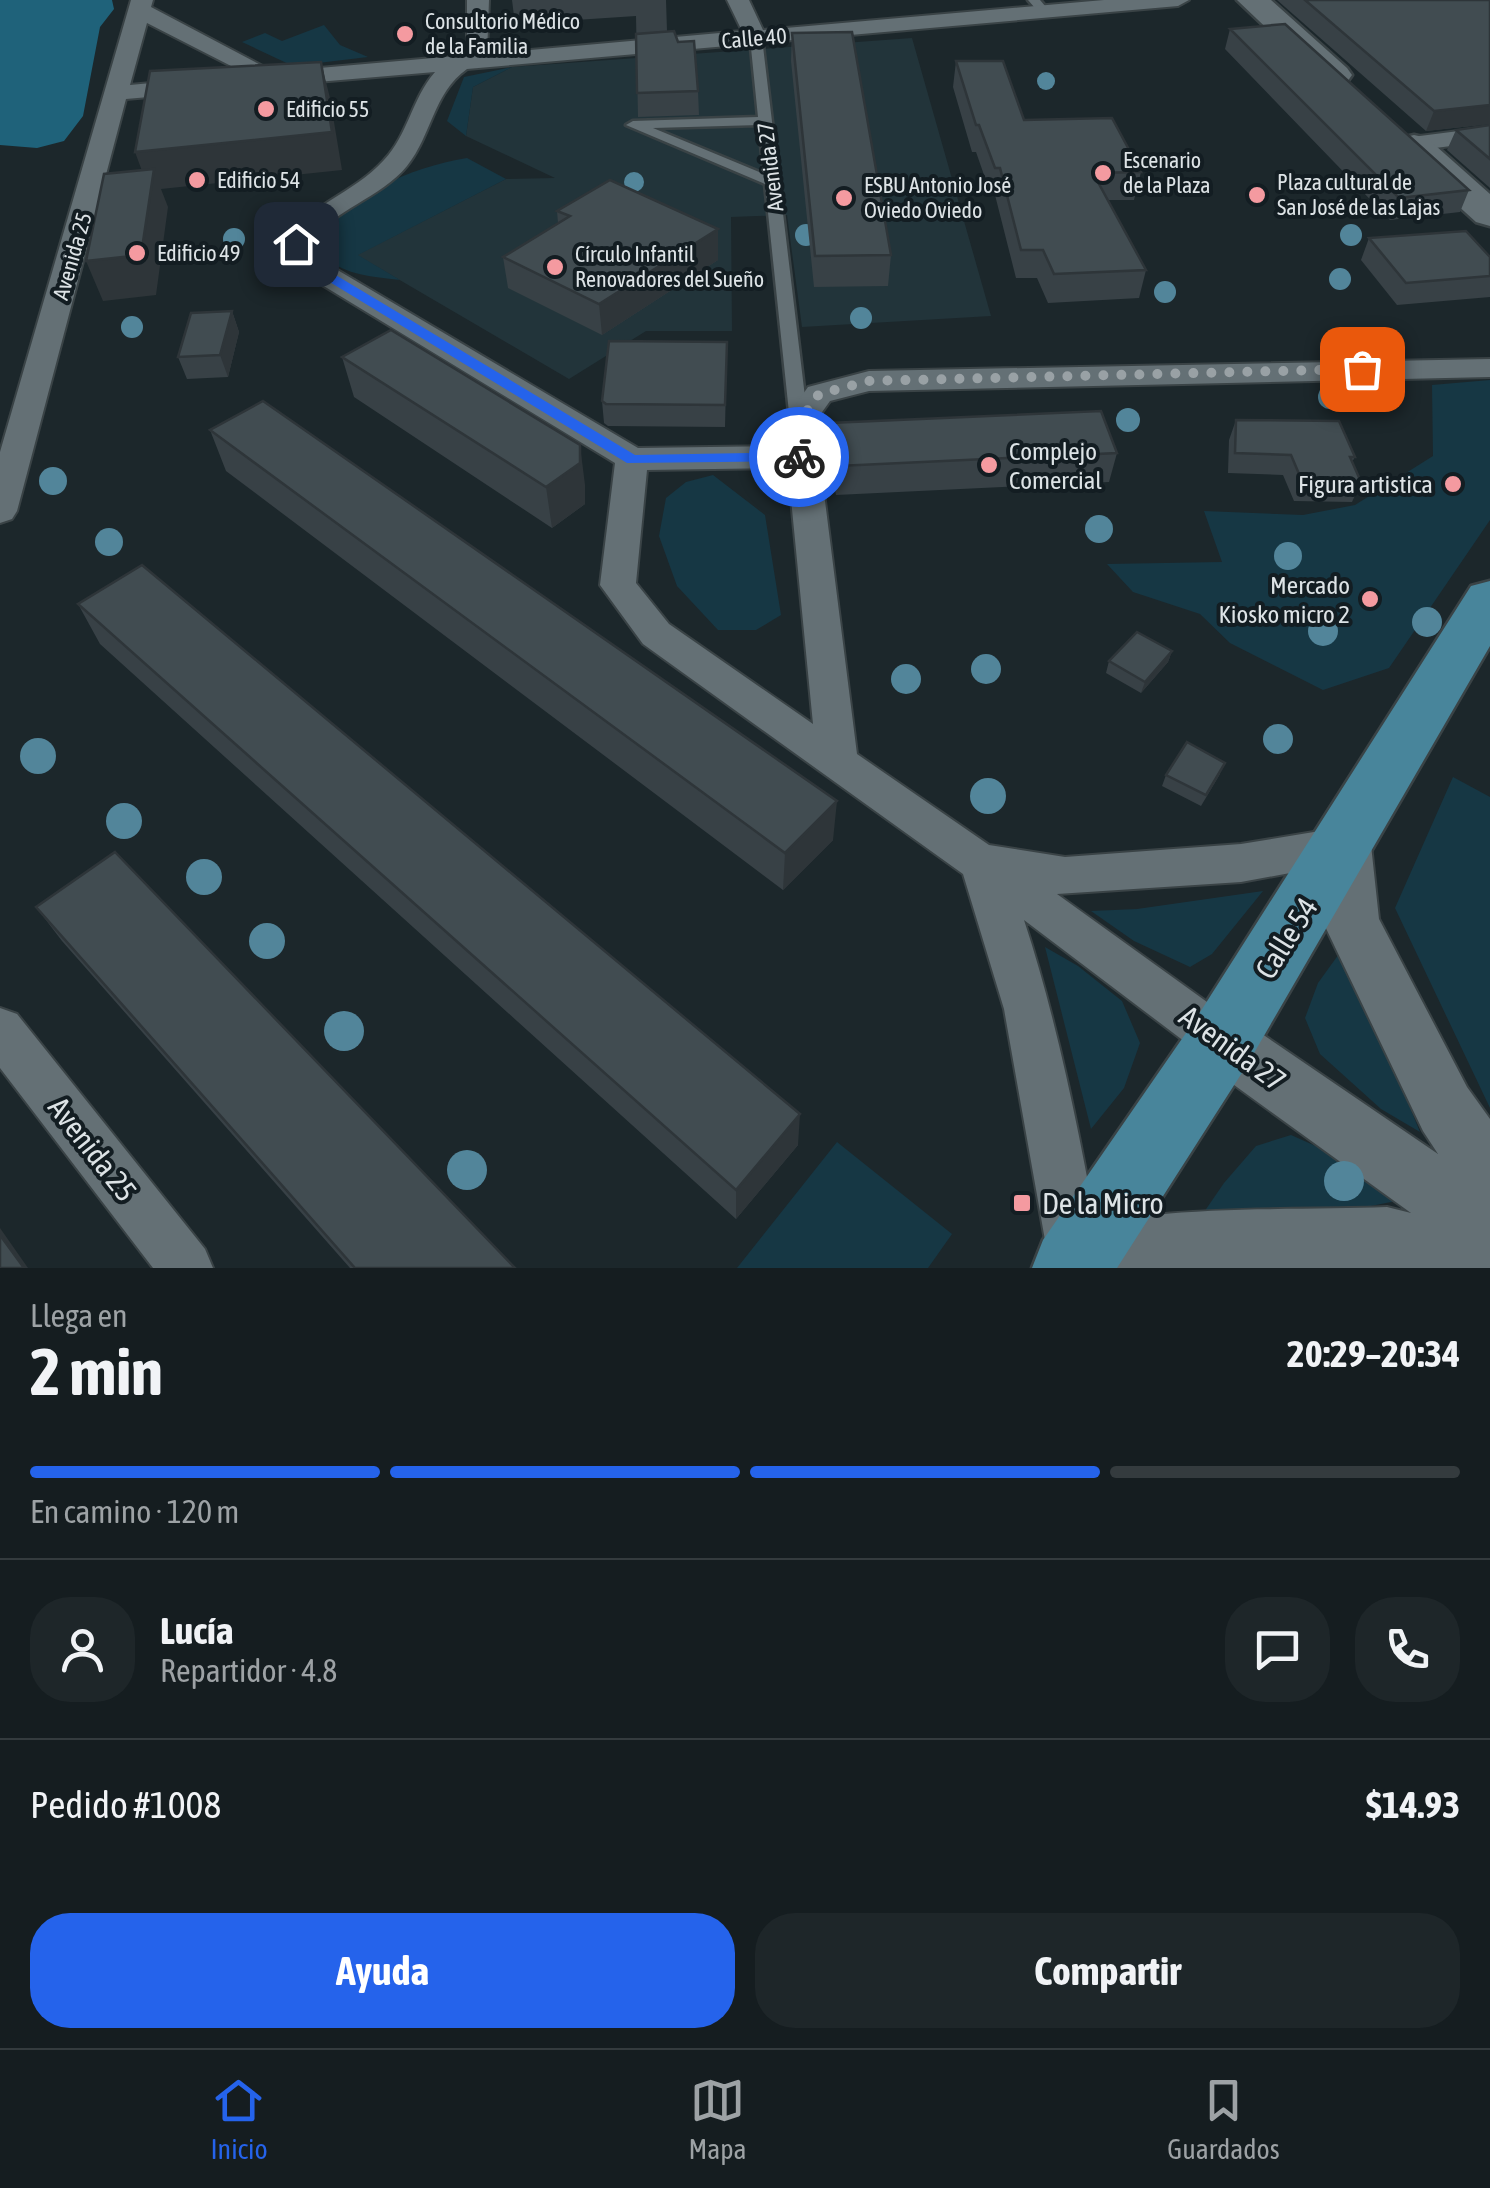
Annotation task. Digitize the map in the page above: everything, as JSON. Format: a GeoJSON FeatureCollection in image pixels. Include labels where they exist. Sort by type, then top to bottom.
{"type":"FeatureCollection","features":[{"type":"Feature","properties":{"kind":"main road"},"geometry":{"type":"LineString","coordinates":[[1253,0],[1354,92]]}},
{"type":"Feature","properties":{"kind":"main road"},"geometry":{"type":"LineString","coordinates":[[1383,118],[1490,214]]}},
{"type":"Feature","properties":{"kind":"main road","name":"Calle 54"},"geometry":{"type":"LineString","coordinates":[[1073,1265],[1222,1041],[1490,600]]}},
{"type":"Feature","properties":{"kind":"street"},"geometry":{"type":"LineString","coordinates":[[478,0],[478,50],[442,76],[433,88],[411,146],[384,175],[306,226],[296,244],[314,268],[632,459],[801,439],[819,394],[869,381],[1490,368]]}},
{"type":"Feature","properties":{"kind":"street","name":"Avenida 27"},"geometry":{"type":"LineString","coordinates":[[738,0],[756,38]]}},
{"type":"Feature","properties":{"kind":"street"},"geometry":{"type":"LineString","coordinates":[[920,0],[930,23]]}},
{"type":"Feature","properties":{"kind":"street","name":"Calle 40"},"geometry":{"type":"LineString","coordinates":[[117,92],[930,23],[1039,7],[1178,0]]}},
{"type":"Feature","properties":{"kind":"street"},"geometry":{"type":"LineString","coordinates":[[141,6],[270,80]]}},
{"type":"Feature","properties":{"kind":"street","name":"Avenida 25"},"geometry":{"type":"LineString","coordinates":[[0,511],[141,6]]}},
{"type":"Feature","properties":{"kind":"street"},"geometry":{"type":"LineString","coordinates":[[1412,144],[1490,134]]}},
{"type":"Feature","properties":{"kind":"street","name":"Avenida 27"},"geometry":{"type":"LineString","coordinates":[[801,439],[838,764]]}},
{"type":"Feature","properties":{"kind":"street","name":"Avenida 27"},"geometry":{"type":"LineString","coordinates":[[632,459],[618,585],[656,634],[980,862],[1222,1041],[1490,1228]]}},
{"type":"Feature","properties":{"kind":"street"},"geometry":{"type":"LineString","coordinates":[[1344,845],[1351,922],[1445,1109],[1490,1174]]}},
{"type":"Feature","properties":{"kind":"street","name":"Avenida 27"},"geometry":{"type":"LineString","coordinates":[[980,862],[1065,876],[1241,863],[1344,845]]}},
{"type":"Feature","properties":{"kind":"street"},"geometry":{"type":"LineString","coordinates":[[980,862],[1007,929],[1053,1133],[1073,1265],[1172,1249],[1387,1242],[1490,1264]]}},
{"type":"Feature","properties":{"kind":"street","name":"Avenida 25"},"geometry":{"type":"LineString","coordinates":[[0,1030],[186,1268]]}},
{"type":"Feature","properties":{"kind":"lane","name":"Avenida 27"},"geometry":{"type":"LineString","coordinates":[[756,38],[801,439]]}},
{"type":"Feature","properties":{"kind":"lane"},"geometry":{"type":"LineString","coordinates":[[765,122],[633,125],[772,182]]}},
{"type":"Feature","properties":{"kind":"shaded area"},"geometry":{"type":"Polygon","coordinates":[[[0,0],[112,0],[114,9],[100,27],[83,116],[64,141],[37,148],[0,145],[0,0]]]}},
{"type":"Feature","properties":{"kind":"shaded area"},"geometry":{"type":"Polygon","coordinates":[[[324,25],[340,45],[368,57],[293,66],[242,42],[265,33],[282,41],[324,25]]]}},
{"type":"Feature","properties":{"kind":"shaded area"},"geometry":{"type":"Polygon","coordinates":[[[912,38],[991,316],[802,327],[787,215],[731,217],[732,331],[646,331],[569,379],[357,255],[506,179],[555,178],[466,136],[473,87],[512,67],[912,38]]]}},
{"type":"Feature","properties":{"kind":"shaded area"},"geometry":{"type":"Polygon","coordinates":[[[512,67],[473,87],[466,136],[447,121],[464,77],[512,67]]]}},
{"type":"Feature","properties":{"kind":"shaded area"},"geometry":{"type":"Polygon","coordinates":[[[467,158],[506,179],[358,255],[400,280],[339,267],[307,241],[341,210],[380,186],[423,169],[467,158]]]}},
{"type":"Feature","properties":{"kind":"shaded area"},"geometry":{"type":"Polygon","coordinates":[[[1490,380],[1490,520],[1389,668],[1323,690],[1230,643],[1200,614],[1133,592],[1107,564],[1222,562],[1204,511],[1303,515],[1355,505],[1433,456],[1432,385],[1490,380]]]}},
{"type":"Feature","properties":{"kind":"shaded area"},"geometry":{"type":"Polygon","coordinates":[[[713,475],[765,515],[781,615],[756,630],[718,630],[677,586],[659,536],[666,498],[686,482],[713,475]]]}},
{"type":"Feature","properties":{"kind":"shaded area"},"geometry":{"type":"Polygon","coordinates":[[[1453,777],[1490,797],[1490,1108],[1395,908],[1453,777]]]}},
{"type":"Feature","properties":{"kind":"shaded area"},"geometry":{"type":"Polygon","coordinates":[[[1263,891],[1212,954],[1190,967],[1134,941],[1091,911],[1137,909],[1263,891]]]}},
{"type":"Feature","properties":{"kind":"shaded area"},"geometry":{"type":"Polygon","coordinates":[[[1045,947],[1078,966],[1122,1001],[1140,1043],[1124,1088],[1091,1129],[1045,947]]]}},
{"type":"Feature","properties":{"kind":"shaded area"},"geometry":{"type":"Polygon","coordinates":[[[1344,947],[1420,1132],[1381,1109],[1320,1054],[1305,1018],[1318,983],[1344,947]]]}},
{"type":"Feature","properties":{"kind":"shaded area"},"geometry":{"type":"Polygon","coordinates":[[[1291,1135],[1356,1164],[1406,1199],[1361,1208],[1202,1215],[1256,1146],[1291,1135]]]}},
{"type":"Feature","properties":{"kind":"shaded area"},"geometry":{"type":"Polygon","coordinates":[[[837,1142],[952,1234],[928,1268],[737,1268],[837,1142]]]}},
{"type":"Feature","properties":{"kind":"building"},"geometry":{"type":"Polygon","coordinates":[[[1305,0],[1490,0],[1490,105],[1434,111],[1305,0]]]}},
{"type":"Feature","properties":{"kind":"building"},"geometry":{"type":"Polygon","coordinates":[[[1285,24],[1469,190],[1399,198],[1230,29],[1285,24]]]}},
{"type":"Feature","properties":{"kind":"building"},"geometry":{"type":"Polygon","coordinates":[[[674,31],[678,42],[694,41],[698,91],[637,93],[636,34],[674,31]]]}},
{"type":"Feature","properties":{"kind":"building"},"geometry":{"type":"Polygon","coordinates":[[[852,32],[891,255],[815,256],[792,33],[852,32]]]}},
{"type":"Feature","properties":{"kind":"building"},"geometry":{"type":"Polygon","coordinates":[[[956,61],[1003,61],[1024,120],[1112,118],[1141,172],[1093,173],[1146,270],[1054,274],[1043,250],[1021,250],[1000,168],[995,168],[976,125],[956,61]]]}},
{"type":"Feature","properties":{"kind":"building"},"geometry":{"type":"Polygon","coordinates":[[[321,62],[332,132],[135,152],[150,71],[321,62]]]}},
{"type":"Feature","properties":{"kind":"building"},"geometry":{"type":"Polygon","coordinates":[[[1490,125],[1490,159],[1456,130],[1490,125]]]}},
{"type":"Feature","properties":{"kind":"building"},"geometry":{"type":"Polygon","coordinates":[[[154,169],[141,255],[86,261],[104,174],[154,169]]]}},
{"type":"Feature","properties":{"kind":"building"},"geometry":{"type":"Polygon","coordinates":[[[610,180],[718,229],[599,304],[503,257],[570,216],[557,211],[610,180]]]}},
{"type":"Feature","properties":{"kind":"building"},"geometry":{"type":"Polygon","coordinates":[[[1466,231],[1490,257],[1490,276],[1406,283],[1369,238],[1466,231]]]}},
{"type":"Feature","properties":{"kind":"building"},"geometry":{"type":"Polygon","coordinates":[[[232,311],[220,355],[178,357],[191,313],[232,311]]]}},
{"type":"Feature","properties":{"kind":"building"},"geometry":{"type":"Polygon","coordinates":[[[391,330],[580,445],[580,463],[546,487],[342,357],[391,330]]]}},
{"type":"Feature","properties":{"kind":"building"},"geometry":{"type":"Polygon","coordinates":[[[609,341],[727,342],[725,405],[606,404],[602,401],[609,341]]]}},
{"type":"Feature","properties":{"kind":"building"},"geometry":{"type":"Polygon","coordinates":[[[263,401],[837,801],[785,853],[210,430],[263,401]]]}},
{"type":"Feature","properties":{"kind":"building"},"geometry":{"type":"Polygon","coordinates":[[[1101,411],[1117,453],[838,466],[829,423],[1101,411]]]}},
{"type":"Feature","properties":{"kind":"building"},"geometry":{"type":"Polygon","coordinates":[[[1236,420],[1339,421],[1361,482],[1302,481],[1291,455],[1235,453],[1236,420]]]}},
{"type":"Feature","properties":{"kind":"building"},"geometry":{"type":"Polygon","coordinates":[[[142,565],[800,1114],[736,1190],[78,604],[142,565]]]}},
{"type":"Feature","properties":{"kind":"building"},"geometry":{"type":"Polygon","coordinates":[[[1137,632],[1172,651],[1145,682],[1109,661],[1137,632]]]}},
{"type":"Feature","properties":{"kind":"building"},"geometry":{"type":"Polygon","coordinates":[[[1187,742],[1225,763],[1206,795],[1166,775],[1187,742]]]}},
{"type":"Feature","properties":{"kind":"building"},"geometry":{"type":"Polygon","coordinates":[[[115,852],[515,1268],[355,1268],[36,907],[115,852]]]}},
{"type":"Feature","properties":{"kind":"building"},"geometry":{"type":"Polygon","coordinates":[[[0,1235],[24,1268],[0,1268],[0,1235]]]}},
{"type":"Feature","properties":{"kind":"way so far"},"geometry":{"type":"LineString","coordinates":[[799,457],[804,456],[799,422],[819,394],[869,381],[1362,369]]}},
{"type":"Feature","properties":{"kind":"place","name":"Consultorio Médico de la Familia"},"geometry":{"type":"Point","coordinates":[405,34]}},
{"type":"Feature","properties":{"kind":"place","name":"Edificio 55"},"geometry":{"type":"Point","coordinates":[266,109]}},
{"type":"Feature","properties":{"kind":"place","name":"Escenario de la Plaza"},"geometry":{"type":"Point","coordinates":[1103,173]}},
{"type":"Feature","properties":{"kind":"place","name":"Edificio 54"},"geometry":{"type":"Point","coordinates":[197,180]}},
{"type":"Feature","properties":{"kind":"place","name":"Plaza cultural de San José de las Lajas"},"geometry":{"type":"Point","coordinates":[1257,195]}},
{"type":"Feature","properties":{"kind":"place","name":"ESBU Antonio José Oviedo Oviedo"},"geometry":{"type":"Point","coordinates":[844,198]}},
{"type":"Feature","properties":{"kind":"place","name":"Edificio 49"},"geometry":{"type":"Point","coordinates":[137,253]}},
{"type":"Feature","properties":{"kind":"place","name":"Círculo Infantil Renovadores del Sueño"},"geometry":{"type":"Point","coordinates":[555,267]}},
{"type":"Feature","properties":{"kind":"place","name":"Complejo Comercial"},"geometry":{"type":"Point","coordinates":[989,465]}},
{"type":"Feature","properties":{"kind":"place","name":"Figura artistica"},"geometry":{"type":"Point","coordinates":[1453,484]}},
{"type":"Feature","properties":{"kind":"place","name":"Mercado Kiosko micro 2"},"geometry":{"type":"Point","coordinates":[1370,599]}},
{"type":"Feature","properties":{"kind":"place","name":"De la Micro"},"geometry":{"type":"Point","coordinates":[1022,1203]}},
{"type":"Feature","properties":{"kind":"route"},"geometry":{"type":"LineString","coordinates":[[296,244],[314,268],[632,459],[799,457]]}}]}
